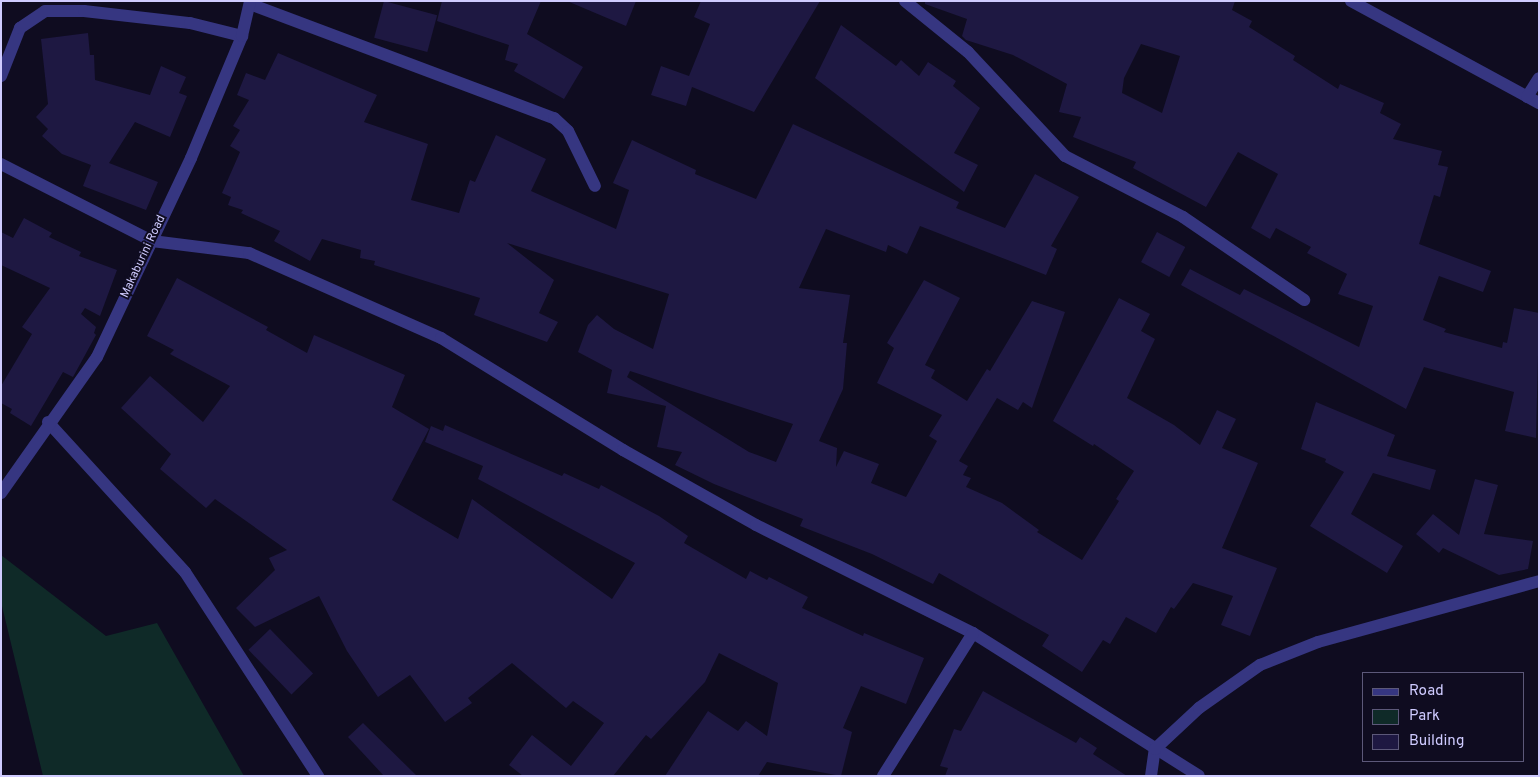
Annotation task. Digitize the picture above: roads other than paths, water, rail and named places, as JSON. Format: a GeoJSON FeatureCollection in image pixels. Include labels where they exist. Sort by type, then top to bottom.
{"type":"FeatureCollection","features":[{"type":"Feature","properties":{"kind":"street"},"geometry":{"type":"LineString","coordinates":[[905,1],[968,52],[1065,156],[1183,216],[1304,300]]}},
{"type":"Feature","properties":{"kind":"street"},"geometry":{"type":"LineString","coordinates":[[1351,1],[1539,103]]}},
{"type":"Feature","properties":{"kind":"street"},"geometry":{"type":"LineString","coordinates":[[250,3],[554,118],[568,131],[594,186]]}},
{"type":"Feature","properties":{"kind":"street","name":"Makaburini Road"},"geometry":{"type":"LineString","coordinates":[[1,493],[48,422],[97,357],[152,242],[242,36],[250,3]]}},
{"type":"Feature","properties":{"kind":"street"},"geometry":{"type":"LineString","coordinates":[[1,76],[20,28],[45,11],[84,10],[180,22],[242,36]]}},
{"type":"Feature","properties":{"kind":"street"},"geometry":{"type":"LineString","coordinates":[[1527,97],[1539,78]]}},
{"type":"Feature","properties":{"kind":"street"},"geometry":{"type":"LineString","coordinates":[[1,164],[152,242],[249,253],[441,338],[623,450],[756,525],[973,633],[1199,776]]}},
{"type":"Feature","properties":{"kind":"street"},"geometry":{"type":"LineString","coordinates":[[48,422],[185,572],[318,776]]}},
{"type":"Feature","properties":{"kind":"street"},"geometry":{"type":"LineString","coordinates":[[1151,776],[1155,749],[1200,708],[1260,665],[1327,640],[1539,581]]}},
{"type":"Feature","properties":{"kind":"street"},"geometry":{"type":"LineString","coordinates":[[883,776],[973,633]]}}]}
